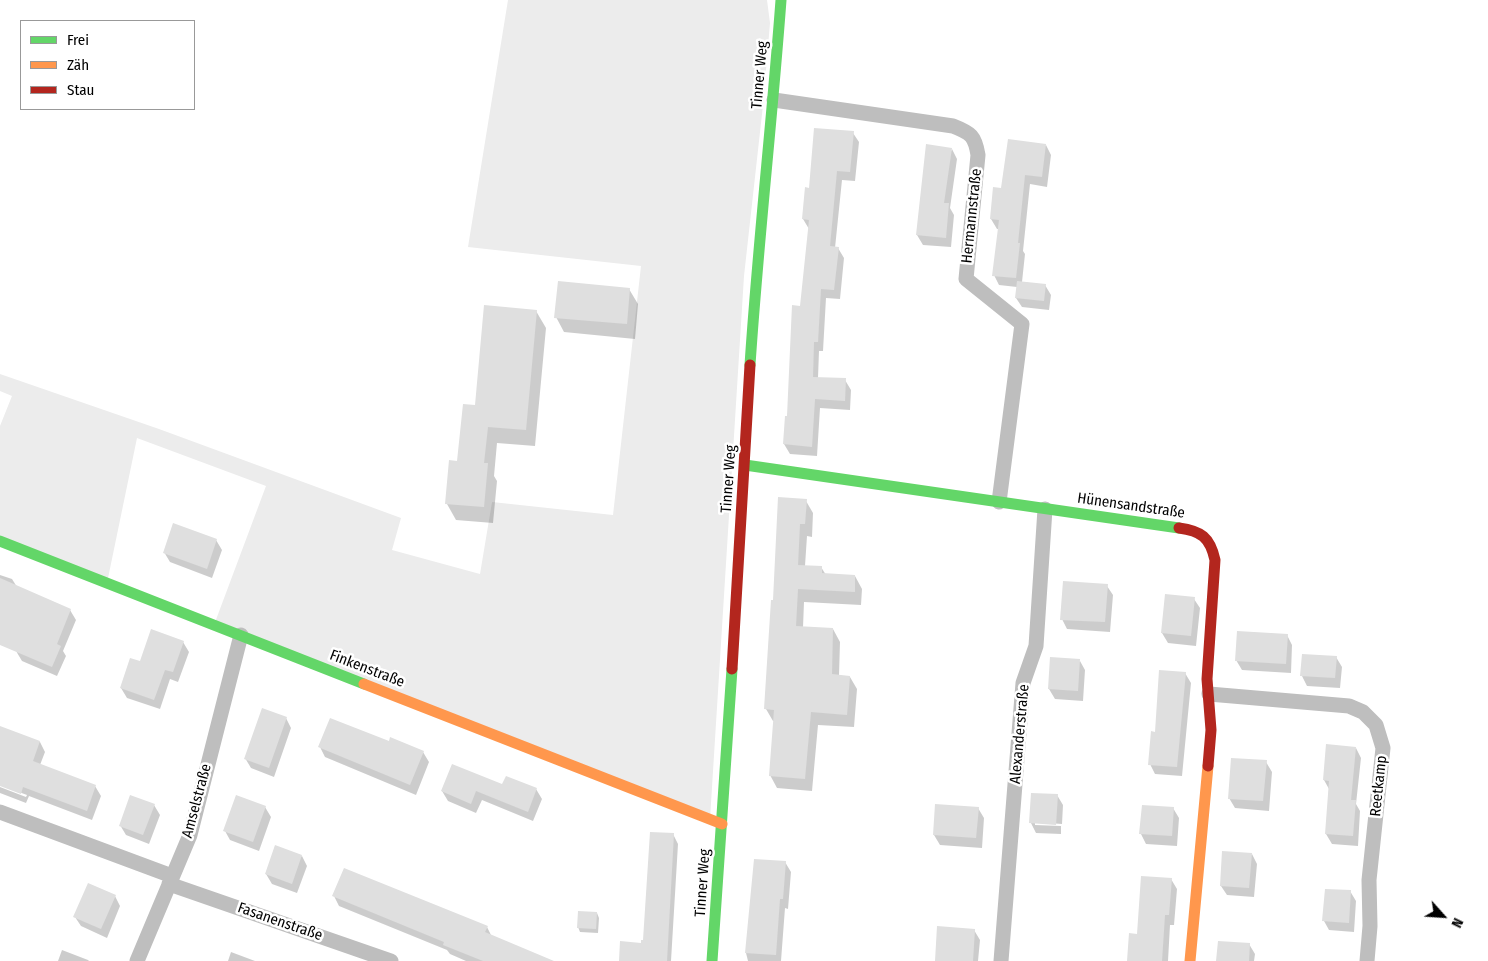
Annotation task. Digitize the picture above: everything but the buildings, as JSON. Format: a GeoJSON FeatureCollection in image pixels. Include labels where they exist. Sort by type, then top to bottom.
{"type":"FeatureCollection","features":[{"type":"Feature","properties":{"kind":"street","name":"Tinner Weg"},"geometry":{"type":"LineString","coordinates":[[712,961],[756,274],[774,100],[781,0]]}},
{"type":"Feature","properties":{"kind":"street","name":"Hermannstraße"},"geometry":{"type":"LineString","coordinates":[[774,100],[953,126],[968,131],[975,141],[978,156],[966,279],[1022,324],[998,502]]}},
{"type":"Feature","properties":{"kind":"street","name":"Hünensandstraße"},"geometry":{"type":"LineString","coordinates":[[745,464],[1194,530],[1206,537],[1213,547],[1215,560],[1207,680],[1212,730],[1190,961]]}},
{"type":"Feature","properties":{"kind":"street","name":"Alexanderstraße"},"geometry":{"type":"LineString","coordinates":[[1001,961],[1023,683],[1036,646],[1044,509]]}},
{"type":"Feature","properties":{"kind":"street","name":"Finkenstraße"},"geometry":{"type":"LineString","coordinates":[[0,541],[722,824]]}},
{"type":"Feature","properties":{"kind":"street","name":"Amselstraße"},"geometry":{"type":"LineString","coordinates":[[137,961],[190,834],[240,635]]}},
{"type":"Feature","properties":{"kind":"street","name":"Reetkamp"},"geometry":{"type":"LineString","coordinates":[[1209,694],[1349,706],[1363,712],[1376,725],[1383,748],[1369,880],[1370,926],[1367,961]]}},
{"type":"Feature","properties":{"kind":"street","name":"Fasanenstraße"},"geometry":{"type":"LineString","coordinates":[[0,812],[170,880],[391,961]]}},
{"type":"Feature","properties":{"kind":"shaded area"},"geometry":{"type":"Polygon","coordinates":[[[508,0],[767,0],[770,23],[744,276],[710,819],[214,625],[266,486],[137,438],[107,583],[0,541],[0,426],[12,396],[0,391],[0,374],[159,429],[401,518],[392,550],[480,574],[492,502],[613,515],[641,266],[468,247],[508,0]]]}},
{"type":"Feature","properties":{"kind":"traffic: fast"},"geometry":{"type":"LineString","coordinates":[[750,365],[781,0]]}},
{"type":"Feature","properties":{"kind":"traffic: fast"},"geometry":{"type":"LineString","coordinates":[[745,465],[1179,528]]}},
{"type":"Feature","properties":{"kind":"traffic: fast"},"geometry":{"type":"LineString","coordinates":[[0,541],[364,684]]}},
{"type":"Feature","properties":{"kind":"traffic: fast"},"geometry":{"type":"LineString","coordinates":[[712,961],[732,669]]}},
{"type":"Feature","properties":{"kind":"traffic: slow"},"geometry":{"type":"LineString","coordinates":[[364,684],[722,824]]}},
{"type":"Feature","properties":{"kind":"traffic: slow"},"geometry":{"type":"LineString","coordinates":[[1190,961],[1208,766]]}},
{"type":"Feature","properties":{"kind":"traffic: jam"},"geometry":{"type":"LineString","coordinates":[[732,669],[750,365]]}},
{"type":"Feature","properties":{"kind":"traffic: jam"},"geometry":{"type":"LineString","coordinates":[[1179,528],[1193,531],[1203,536],[1210,546],[1215,560],[1207,679],[1211,730],[1208,766]]}}]}
